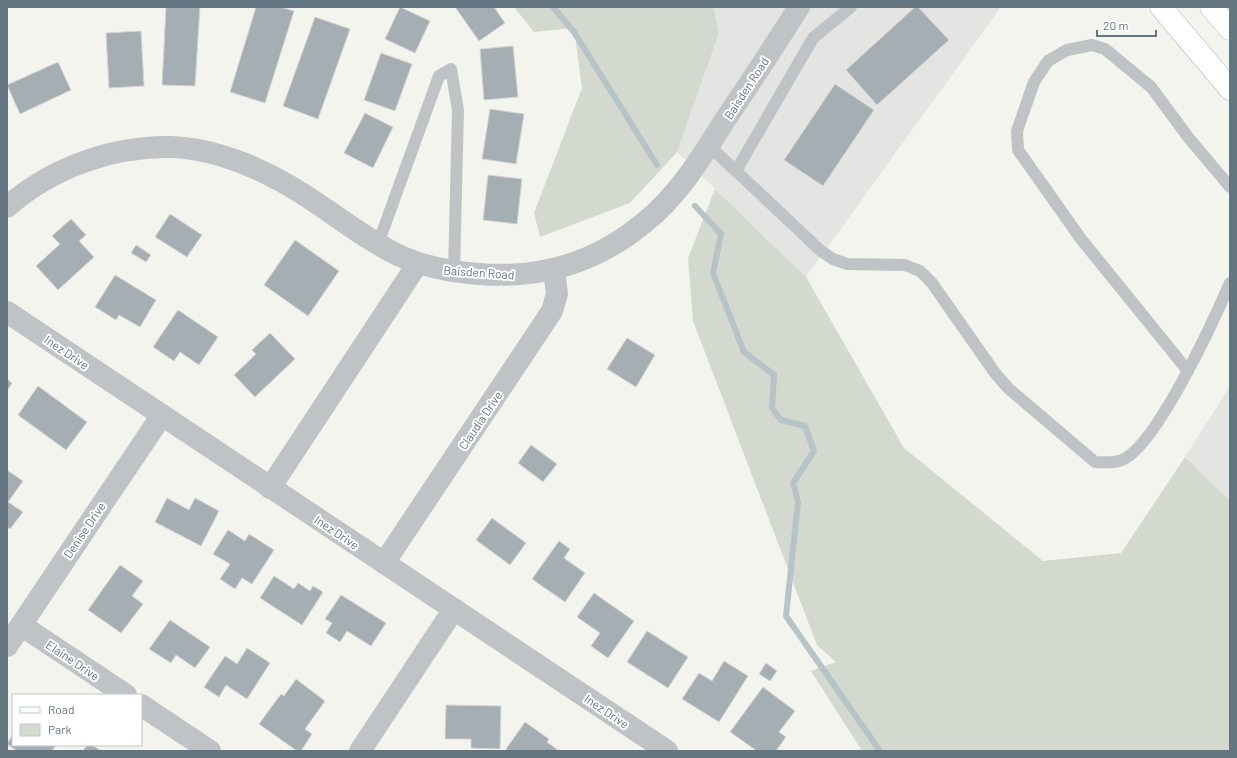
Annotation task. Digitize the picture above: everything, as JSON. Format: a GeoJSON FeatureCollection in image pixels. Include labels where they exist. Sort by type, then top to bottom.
{"type":"FeatureCollection","features":[{"type":"Feature","properties":{"kind":"main road"},"geometry":{"type":"LineString","coordinates":[[1161,7],[1230,89]]}},
{"type":"Feature","properties":{"kind":"main road"},"geometry":{"type":"LineString","coordinates":[[1211,7],[1230,29]]}},
{"type":"Feature","properties":{"kind":"street","name":"Baisden Road"},"geometry":{"type":"LineString","coordinates":[[7,207],[46,178],[74,165],[110,154],[172,147],[202,152],[237,161],[278,179],[378,244],[418,263],[454,272],[504,276],[526,275],[554,270],[596,255],[624,239],[647,221],[668,200],[709,146],[799,7]]}},
{"type":"Feature","properties":{"kind":"street"},"geometry":{"type":"LineString","coordinates":[[270,488],[418,263]]}},
{"type":"Feature","properties":{"kind":"street","name":"Claudia Drive"},"geometry":{"type":"LineString","coordinates":[[384,563],[552,311],[557,294],[554,270]]}},
{"type":"Feature","properties":{"kind":"street","name":"Inez Drive"},"geometry":{"type":"LineString","coordinates":[[7,312],[667,751]]}},
{"type":"Feature","properties":{"kind":"street","name":"Denise Drive"},"geometry":{"type":"LineString","coordinates":[[7,646],[162,415]]}},
{"type":"Feature","properties":{"kind":"street"},"geometry":{"type":"LineString","coordinates":[[360,751],[454,609]]}},
{"type":"Feature","properties":{"kind":"street","name":"Elaine Drive"},"geometry":{"type":"LineString","coordinates":[[21,625],[124,694]]}},
{"type":"Feature","properties":{"kind":"street"},"geometry":{"type":"LineString","coordinates":[[142,706],[210,751]]}},
{"type":"Feature","properties":{"kind":"lane"},"geometry":{"type":"LineString","coordinates":[[736,171],[813,38],[851,7]]}},
{"type":"Feature","properties":{"kind":"lane"},"geometry":{"type":"LineString","coordinates":[[1188,371],[1081,239],[1018,150],[1017,131],[1034,82],[1048,61],[1067,50],[1092,45],[1105,49],[1151,87],[1188,137],[1230,188]]}},
{"type":"Feature","properties":{"kind":"lane"},"geometry":{"type":"LineString","coordinates":[[378,244],[440,76],[451,69],[458,110],[454,272]]}},
{"type":"Feature","properties":{"kind":"lane"},"geometry":{"type":"LineString","coordinates":[[709,146],[821,251],[833,259],[847,264],[905,266],[920,271],[932,283],[995,373],[1009,389],[1094,462],[1110,463],[1124,459],[1136,451],[1167,407],[1188,371],[1230,283]]}},
{"type":"Feature","properties":{"kind":"shaded area"},"geometry":{"type":"Polygon","coordinates":[[[713,7],[1001,7],[806,277],[677,152],[719,33],[713,7]]]}},
{"type":"Feature","properties":{"kind":"shaded area"},"geometry":{"type":"Polygon","coordinates":[[[1230,386],[1230,501],[1185,457],[1230,386]]]}},
{"type":"Feature","properties":{"kind":"green space"},"geometry":{"type":"Polygon","coordinates":[[[514,7],[713,7],[719,33],[677,152],[630,203],[540,237],[534,213],[582,88],[574,28],[534,32],[514,7]]]}},
{"type":"Feature","properties":{"kind":"green space"},"geometry":{"type":"Polygon","coordinates":[[[715,189],[806,277],[904,448],[1043,561],[1121,553],[1185,457],[1230,501],[1230,751],[862,751],[811,671],[836,662],[817,645],[693,321],[688,258],[715,189]]]}},
{"type":"Feature","properties":{"kind":"building"},"geometry":{"type":"Polygon","coordinates":[[[166,7],[200,7],[195,86],[162,85],[166,7]]]}},
{"type":"Feature","properties":{"kind":"building"},"geometry":{"type":"Polygon","coordinates":[[[256,7],[280,7],[294,11],[265,103],[230,92],[256,7]]]}},
{"type":"Feature","properties":{"kind":"building"},"geometry":{"type":"Polygon","coordinates":[[[400,7],[430,21],[415,53],[385,39],[400,7]]]}},
{"type":"Feature","properties":{"kind":"building"},"geometry":{"type":"Polygon","coordinates":[[[455,7],[494,7],[505,23],[479,41],[455,7]]]}},
{"type":"Feature","properties":{"kind":"building"},"geometry":{"type":"Polygon","coordinates":[[[915,7],[918,7],[949,40],[877,105],[846,70],[915,7]]]}},
{"type":"Feature","properties":{"kind":"building"},"geometry":{"type":"Polygon","coordinates":[[[315,17],[350,29],[318,119],[283,106],[315,17]]]}},
{"type":"Feature","properties":{"kind":"building"},"geometry":{"type":"Polygon","coordinates":[[[141,31],[144,86],[109,88],[106,33],[141,31]]]}},
{"type":"Feature","properties":{"kind":"building"},"geometry":{"type":"Polygon","coordinates":[[[513,46],[518,97],[484,100],[480,49],[513,46]]]}},
{"type":"Feature","properties":{"kind":"building"},"geometry":{"type":"Polygon","coordinates":[[[381,53],[412,64],[395,111],[364,100],[381,53]]]}},
{"type":"Feature","properties":{"kind":"building"},"geometry":{"type":"Polygon","coordinates":[[[58,62],[71,90],[20,114],[7,85],[58,62]]]}},
{"type":"Feature","properties":{"kind":"building"},"geometry":{"type":"Polygon","coordinates":[[[835,84],[874,110],[823,186],[784,160],[835,84]]]}},
{"type":"Feature","properties":{"kind":"building"},"geometry":{"type":"Polygon","coordinates":[[[490,109],[524,114],[516,164],[482,159],[490,109]]]}},
{"type":"Feature","properties":{"kind":"building"},"geometry":{"type":"Polygon","coordinates":[[[365,113],[393,127],[373,168],[344,153],[365,113]]]}},
{"type":"Feature","properties":{"kind":"building"},"geometry":{"type":"Polygon","coordinates":[[[488,175],[522,179],[517,224],[483,220],[488,175]]]}},
{"type":"Feature","properties":{"kind":"building"},"geometry":{"type":"Polygon","coordinates":[[[170,214],[202,235],[187,257],[155,237],[170,214]]]}},
{"type":"Feature","properties":{"kind":"building"},"geometry":{"type":"Polygon","coordinates":[[[71,219],[86,235],[79,241],[94,257],[58,290],[36,266],[60,244],[52,236],[71,219]]]}},
{"type":"Feature","properties":{"kind":"building"},"geometry":{"type":"Polygon","coordinates":[[[295,240],[339,271],[308,316],[264,285],[295,240]]]}},
{"type":"Feature","properties":{"kind":"building"},"geometry":{"type":"Polygon","coordinates":[[[136,245],[151,255],[146,262],[131,253],[136,245]]]}},
{"type":"Feature","properties":{"kind":"building"},"geometry":{"type":"Polygon","coordinates":[[[115,275],[156,300],[140,327],[119,315],[116,320],[95,307],[115,275]]]}},
{"type":"Feature","properties":{"kind":"building"},"geometry":{"type":"Polygon","coordinates":[[[178,310],[218,337],[199,365],[180,352],[174,361],[153,347],[178,310]]]}},
{"type":"Feature","properties":{"kind":"building"},"geometry":{"type":"Polygon","coordinates":[[[270,333],[295,359],[255,397],[234,375],[256,354],[252,350],[270,333]]]}},
{"type":"Feature","properties":{"kind":"building"},"geometry":{"type":"Polygon","coordinates":[[[627,338],[655,355],[636,387],[607,369],[627,338]]]}},
{"type":"Feature","properties":{"kind":"building"},"geometry":{"type":"Polygon","coordinates":[[[7,379],[12,383],[7,391],[7,379]]]}},
{"type":"Feature","properties":{"kind":"building"},"geometry":{"type":"Polygon","coordinates":[[[38,386],[87,422],[66,450],[18,415],[38,386]]]}},
{"type":"Feature","properties":{"kind":"building"},"geometry":{"type":"Polygon","coordinates":[[[531,445],[557,464],[543,482],[518,463],[531,445]]]}},
{"type":"Feature","properties":{"kind":"building"},"geometry":{"type":"Polygon","coordinates":[[[7,470],[23,481],[8,502],[23,512],[10,529],[7,527],[7,470]]]}},
{"type":"Feature","properties":{"kind":"building"},"geometry":{"type":"Polygon","coordinates":[[[167,498],[189,510],[195,498],[219,511],[201,546],[155,522],[167,498]]]}},
{"type":"Feature","properties":{"kind":"building"},"geometry":{"type":"Polygon","coordinates":[[[492,518],[526,543],[510,565],[476,540],[492,518]]]}},
{"type":"Feature","properties":{"kind":"building"},"geometry":{"type":"Polygon","coordinates":[[[228,530],[245,541],[249,534],[274,550],[252,584],[242,578],[235,589],[220,579],[230,564],[213,554],[228,530]]]}},
{"type":"Feature","properties":{"kind":"building"},"geometry":{"type":"Polygon","coordinates":[[[559,541],[570,549],[564,558],[585,573],[565,602],[532,579],[559,541]]]}},
{"type":"Feature","properties":{"kind":"building"},"geometry":{"type":"Polygon","coordinates":[[[120,565],[143,581],[132,596],[143,604],[121,633],[88,610],[120,565]]]}},
{"type":"Feature","properties":{"kind":"building"},"geometry":{"type":"Polygon","coordinates":[[[274,576],[294,589],[298,583],[310,591],[313,586],[323,592],[302,625],[260,598],[274,576]]]}},
{"type":"Feature","properties":{"kind":"building"},"geometry":{"type":"Polygon","coordinates":[[[594,593],[634,621],[608,658],[591,646],[600,633],[577,617],[594,593]]]}},
{"type":"Feature","properties":{"kind":"building"},"geometry":{"type":"Polygon","coordinates":[[[341,595],[386,623],[371,646],[347,631],[340,642],[326,633],[332,623],[325,619],[341,595]]]}},
{"type":"Feature","properties":{"kind":"building"},"geometry":{"type":"Polygon","coordinates":[[[170,620],[210,647],[195,668],[176,655],[171,663],[149,649],[170,620]]]}},
{"type":"Feature","properties":{"kind":"building"},"geometry":{"type":"Polygon","coordinates":[[[647,631],[688,657],[668,688],[627,662],[647,631]]]}},
{"type":"Feature","properties":{"kind":"building"},"geometry":{"type":"Polygon","coordinates":[[[247,648],[270,663],[247,699],[226,685],[219,697],[204,687],[225,656],[237,664],[247,648]]]}},
{"type":"Feature","properties":{"kind":"building"},"geometry":{"type":"Polygon","coordinates":[[[724,661],[748,676],[719,722],[682,699],[699,673],[712,681],[724,661]]]}},
{"type":"Feature","properties":{"kind":"building"},"geometry":{"type":"Polygon","coordinates":[[[766,663],[777,671],[770,681],[759,674],[766,663]]]}},
{"type":"Feature","properties":{"kind":"building"},"geometry":{"type":"Polygon","coordinates":[[[296,679],[325,701],[305,729],[312,734],[301,751],[297,751],[259,724],[281,694],[284,696],[296,679]]]}},
{"type":"Feature","properties":{"kind":"building"},"geometry":{"type":"Polygon","coordinates":[[[763,687],[795,711],[779,732],[786,737],[776,751],[757,751],[730,732],[763,687]]]}},
{"type":"Feature","properties":{"kind":"building"},"geometry":{"type":"Polygon","coordinates":[[[446,705],[501,706],[500,749],[471,748],[471,739],[445,739],[446,705]]]}},
{"type":"Feature","properties":{"kind":"building"},"geometry":{"type":"Polygon","coordinates":[[[525,722],[549,739],[547,742],[559,751],[508,751],[506,749],[525,722]]]}},
{"type":"Feature","properties":{"kind":"building"},"geometry":{"type":"Polygon","coordinates":[[[12,736],[12,746],[55,746],[52,751],[17,751],[7,744],[12,736]]]}},
{"type":"Feature","properties":{"kind":"building"},"geometry":{"type":"Polygon","coordinates":[[[86,746],[94,746],[101,751],[83,751],[86,746]]]}},
{"type":"Feature","properties":{"kind":"waterway"},"geometry":{"type":"LineString","coordinates":[[553,7],[574,32],[657,165]]}},
{"type":"Feature","properties":{"kind":"waterway"},"geometry":{"type":"LineString","coordinates":[[695,206],[721,234],[713,273],[744,352],[774,375],[772,408],[781,420],[805,426],[814,451],[793,483],[798,502],[786,616],[880,751]]}}]}
